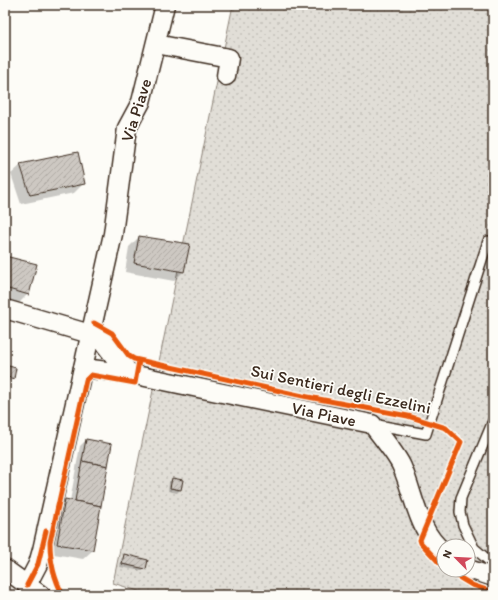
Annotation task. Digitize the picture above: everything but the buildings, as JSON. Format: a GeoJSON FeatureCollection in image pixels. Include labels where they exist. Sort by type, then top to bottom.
{"type":"FeatureCollection","features":[{"type":"Feature","properties":{"kind":"street","name":"Via Piave"},"geometry":{"type":"LineString","coordinates":[[34,590],[38,564],[113,234],[127,128],[141,102],[165,5]]}},
{"type":"Feature","properties":{"kind":"street"},"geometry":{"type":"LineString","coordinates":[[156,44],[229,58],[226,76]]}},
{"type":"Feature","properties":{"kind":"street"},"geometry":{"type":"LineString","coordinates":[[5,309],[90,334],[103,342],[117,360],[134,375]]}},
{"type":"Feature","properties":{"kind":"street","name":"Via Piave"},"geometry":{"type":"LineString","coordinates":[[83,368],[134,375],[372,424],[402,466],[424,528],[436,544]]}},
{"type":"Feature","properties":{"kind":"street"},"geometry":{"type":"LineString","coordinates":[[5,569],[34,590]]}},
{"type":"Feature","properties":{"kind":"street"},"geometry":{"type":"LineString","coordinates":[[476,572],[493,578]]}},
{"type":"Feature","properties":{"kind":"lane"},"geometry":{"type":"LineString","coordinates":[[372,424],[426,434],[488,241]]}},
{"type":"Feature","properties":{"kind":"lane"},"geometry":{"type":"LineString","coordinates":[[493,421],[460,498],[460,512],[463,525],[474,548],[488,560],[493,562]]}},
{"type":"Feature","properties":{"kind":"shaded area"},"geometry":{"type":"Polygon","coordinates":[[[233,5],[493,5],[493,595],[151,595],[113,583],[233,5]]]}},
{"type":"Feature","properties":{"kind":"cycle path","name":"Sui Sentieri degli Ezzelini"},"geometry":{"type":"LineString","coordinates":[[94,323],[112,333],[129,356],[134,359],[303,396],[408,416],[446,428],[461,442],[420,540],[436,559]]}},
{"type":"Feature","properties":{"kind":"cycle path"},"geometry":{"type":"LineString","coordinates":[[63,595],[53,570],[50,542],[86,380],[91,375],[135,383],[139,361]]}},
{"type":"Feature","properties":{"kind":"cycle path"},"geometry":{"type":"LineString","coordinates":[[27,585],[38,564],[46,531]]}},
{"type":"Feature","properties":{"kind":"cycle path"},"geometry":{"type":"LineString","coordinates":[[460,578],[472,585],[493,592]]}}]}
